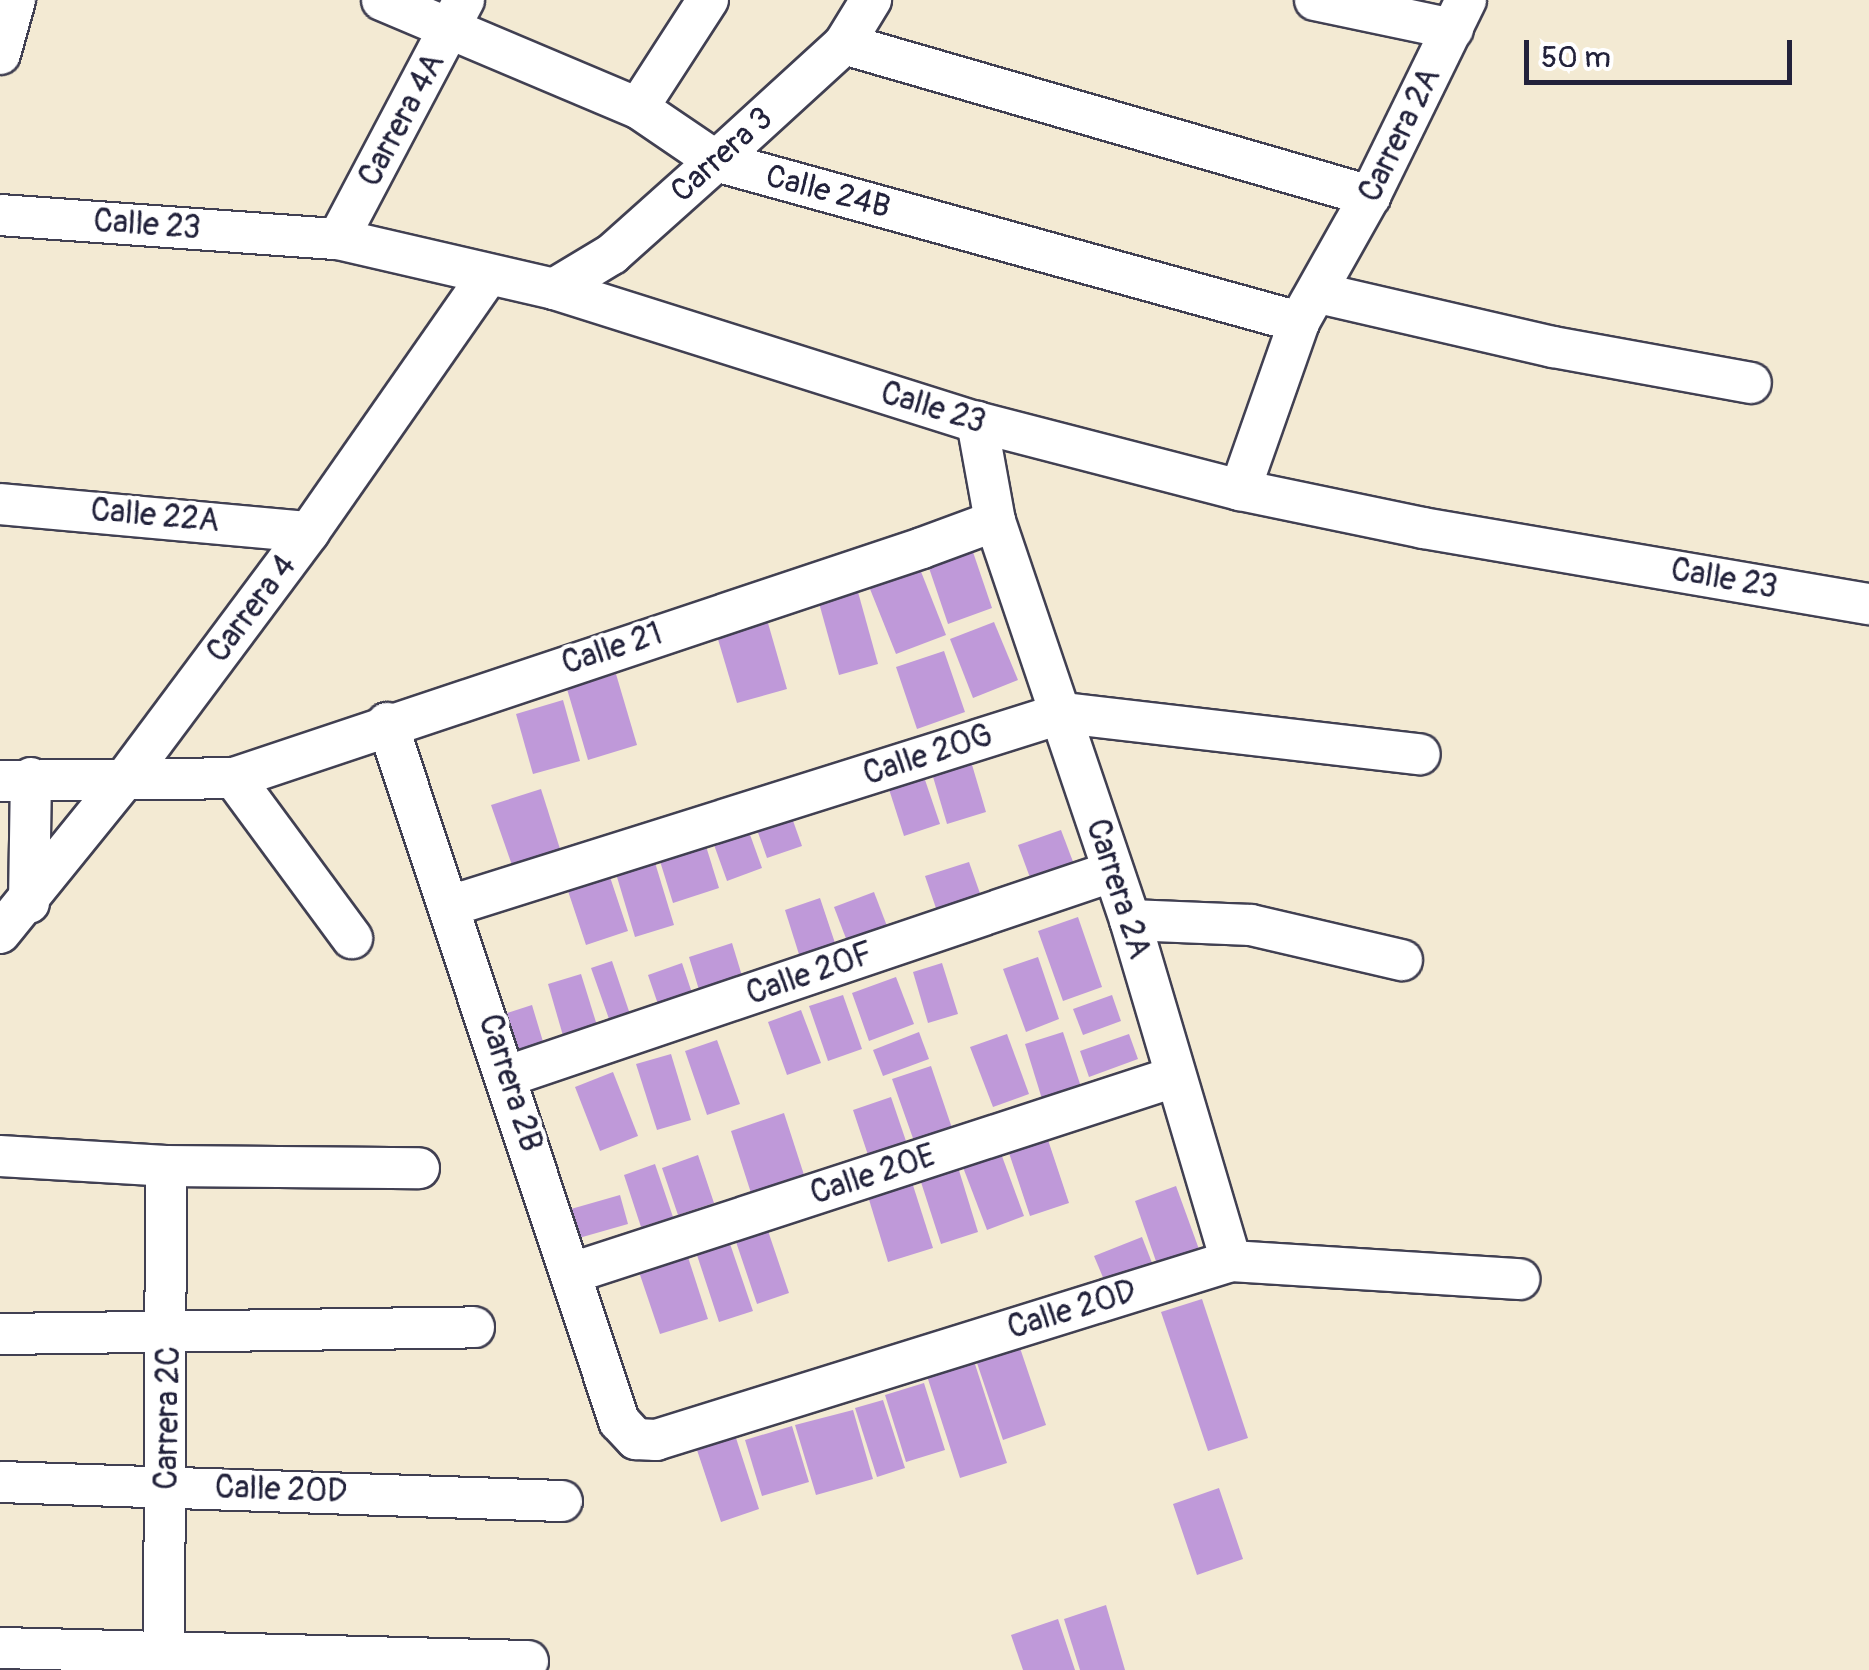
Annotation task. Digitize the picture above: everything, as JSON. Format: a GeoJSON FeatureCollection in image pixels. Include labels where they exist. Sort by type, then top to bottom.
{"type":"FeatureCollection","features":[{"type":"Feature","properties":{"kind":"street"},"geometry":{"type":"LineString","coordinates":[[0,54],[14,0]]}},
{"type":"Feature","properties":{"kind":"street","name":"Calle 24B"},"geometry":{"type":"LineString","coordinates":[[382,0],[457,15],[638,108],[716,161],[1309,308],[1751,384]]}},
{"type":"Feature","properties":{"kind":"street"},"geometry":{"type":"LineString","coordinates":[[638,108],[708,0]]}},
{"type":"Feature","properties":{"kind":"street","name":"Carrera 3"},"geometry":{"type":"LineString","coordinates":[[554,290],[612,254],[844,44],[871,0]]}},
{"type":"Feature","properties":{"kind":"street"},"geometry":{"type":"LineString","coordinates":[[1315,0],[1459,15]]}},
{"type":"Feature","properties":{"kind":"street","name":"Carrera 4A"},"geometry":{"type":"LineString","coordinates":[[338,239],[457,15]]}},
{"type":"Feature","properties":{"kind":"street","name":"Carrera 2A"},"geometry":{"type":"LineString","coordinates":[[1240,490],[1309,308],[1370,196],[1459,15]]}},
{"type":"Feature","properties":{"kind":"street"},"geometry":{"type":"LineString","coordinates":[[844,44],[1370,196]]}},
{"type":"Feature","properties":{"kind":"street","name":"Calle 23"},"geometry":{"type":"LineString","coordinates":[[0,215],[338,239],[554,290],[977,422],[1240,490],[1442,532],[1869,604]]}},
{"type":"Feature","properties":{"kind":"street","name":"Carrera 4"},"geometry":{"type":"LineString","coordinates":[[0,933],[128,776],[309,532],[488,275]]}},
{"type":"Feature","properties":{"kind":"street"},"geometry":{"type":"LineString","coordinates":[[977,422],[995,520]]}},
{"type":"Feature","properties":{"kind":"street","name":"Calle 22A"},"geometry":{"type":"LineString","coordinates":[[0,504],[309,532]]}},
{"type":"Feature","properties":{"kind":"street","name":"Carrera 2A"},"geometry":{"type":"LineString","coordinates":[[995,520],[1063,712],[1130,920],[1231,1260]]}},
{"type":"Feature","properties":{"kind":"street","name":"Calle 21"},"geometry":{"type":"LineString","coordinates":[[15,779],[234,778],[386,723],[995,520]]}},
{"type":"Feature","properties":{"kind":"street","name":"Calle 20G"},"geometry":{"type":"LineString","coordinates":[[450,906],[1063,712],[1420,754]]}},
{"type":"Feature","properties":{"kind":"street","name":"Carrera 2B"},"geometry":{"type":"LineString","coordinates":[[386,723],[508,1076],[619,1421],[636,1439]]}},
{"type":"Feature","properties":{"kind":"street"},"geometry":{"type":"LineString","coordinates":[[234,778],[352,938]]}},
{"type":"Feature","properties":{"kind":"street"},"geometry":{"type":"LineString","coordinates":[[15,779],[29,902]]}},
{"type":"Feature","properties":{"kind":"street","name":"Calle 20F"},"geometry":{"type":"LineString","coordinates":[[508,1076],[1112,872]]}},
{"type":"Feature","properties":{"kind":"street"},"geometry":{"type":"LineString","coordinates":[[1130,920],[1251,925],[1402,960]]}},
{"type":"Feature","properties":{"kind":"street","name":"Calle 20E"},"geometry":{"type":"LineString","coordinates":[[572,1272],[1174,1077]]}},
{"type":"Feature","properties":{"kind":"street"},"geometry":{"type":"LineString","coordinates":[[0,1156],[166,1166],[419,1168]]}},
{"type":"Feature","properties":{"kind":"street","name":"Carrera 2C"},"geometry":{"type":"LineString","coordinates":[[164,1661],[169,1334],[166,1166]]}},
{"type":"Feature","properties":{"kind":"street","name":"Calle 20D"},"geometry":{"type":"LineString","coordinates":[[636,1439],[656,1440],[1231,1260],[1519,1279]]}},
{"type":"Feature","properties":{"kind":"street"},"geometry":{"type":"LineString","coordinates":[[0,1334],[474,1328]]}},
{"type":"Feature","properties":{"kind":"street","name":"Calle 20D"},"geometry":{"type":"LineString","coordinates":[[0,1482],[562,1501]]}},
{"type":"Feature","properties":{"kind":"street"},"geometry":{"type":"LineString","coordinates":[[0,1648],[164,1661],[528,1661]]}},
{"type":"Feature","properties":{"kind":"building"},"geometry":{"type":"Polygon","coordinates":[[[973,552],[992,608],[948,624],[929,568],[973,552]]]}},
{"type":"Feature","properties":{"kind":"building"},"geometry":{"type":"Polygon","coordinates":[[[918,564],[946,635],[896,654],[868,584],[918,564]]]}},
{"type":"Feature","properties":{"kind":"building"},"geometry":{"type":"Polygon","coordinates":[[[858,592],[878,664],[839,675],[819,603],[858,592]]]}},
{"type":"Feature","properties":{"kind":"building"},"geometry":{"type":"Polygon","coordinates":[[[994,622],[1018,680],[973,698],[950,639],[994,622]]]}},
{"type":"Feature","properties":{"kind":"building"},"geometry":{"type":"Polygon","coordinates":[[[768,623],[787,689],[737,703],[717,636],[768,623]]]}},
{"type":"Feature","properties":{"kind":"building"},"geometry":{"type":"Polygon","coordinates":[[[944,651],[965,712],[917,729],[896,667],[944,651]]]}},
{"type":"Feature","properties":{"kind":"building"},"geometry":{"type":"Polygon","coordinates":[[[616,674],[637,745],[588,760],[567,689],[616,674]]]}},
{"type":"Feature","properties":{"kind":"building"},"geometry":{"type":"Polygon","coordinates":[[[563,700],[580,761],[533,774],[516,714],[563,700]]]}},
{"type":"Feature","properties":{"kind":"building"},"geometry":{"type":"Polygon","coordinates":[[[970,758],[986,812],[947,824],[931,770],[970,758]]]}},
{"type":"Feature","properties":{"kind":"building"},"geometry":{"type":"Polygon","coordinates":[[[922,771],[940,824],[904,836],[887,783],[922,771]]]}},
{"type":"Feature","properties":{"kind":"building"},"geometry":{"type":"Polygon","coordinates":[[[541,789],[561,852],[513,868],[491,805],[541,789]]]}},
{"type":"Feature","properties":{"kind":"building"},"geometry":{"type":"Polygon","coordinates":[[[791,815],[802,846],[767,858],[756,827],[791,815]]]}},
{"type":"Feature","properties":{"kind":"building"},"geometry":{"type":"Polygon","coordinates":[[[748,829],[762,868],[727,881],[713,842],[748,829]]]}},
{"type":"Feature","properties":{"kind":"building"},"geometry":{"type":"Polygon","coordinates":[[[1061,830],[1075,867],[1032,883],[1018,845],[1061,830]]]}},
{"type":"Feature","properties":{"kind":"building"},"geometry":{"type":"Polygon","coordinates":[[[705,843],[719,888],[673,903],[659,858],[705,843]]]}},
{"type":"Feature","properties":{"kind":"building"},"geometry":{"type":"Polygon","coordinates":[[[653,856],[674,925],[635,937],[614,867],[653,856]]]}},
{"type":"Feature","properties":{"kind":"building"},"geometry":{"type":"Polygon","coordinates":[[[969,862],[983,902],[939,917],[925,876],[969,862]]]}},
{"type":"Feature","properties":{"kind":"building"},"geometry":{"type":"Polygon","coordinates":[[[609,874],[628,931],[586,945],[567,888],[609,874]]]}},
{"type":"Feature","properties":{"kind":"building"},"geometry":{"type":"Polygon","coordinates":[[[874,892],[890,934],[850,949],[834,907],[874,892]]]}},
{"type":"Feature","properties":{"kind":"building"},"geometry":{"type":"Polygon","coordinates":[[[820,898],[839,955],[803,967],[785,910],[820,898]]]}},
{"type":"Feature","properties":{"kind":"building"},"geometry":{"type":"Polygon","coordinates":[[[1078,917],[1102,987],[1063,1001],[1038,931],[1078,917]]]}},
{"type":"Feature","properties":{"kind":"building"},"geometry":{"type":"Polygon","coordinates":[[[732,943],[746,989],[703,1003],[689,957],[732,943]]]}},
{"type":"Feature","properties":{"kind":"building"},"geometry":{"type":"Polygon","coordinates":[[[1038,957],[1059,1019],[1026,1032],[1003,969],[1038,957]]]}},
{"type":"Feature","properties":{"kind":"building"},"geometry":{"type":"Polygon","coordinates":[[[612,961],[634,1026],[614,1033],[591,968],[612,961]]]}},
{"type":"Feature","properties":{"kind":"building"},"geometry":{"type":"Polygon","coordinates":[[[682,963],[695,1002],[661,1013],[648,975],[682,963]]]}},
{"type":"Feature","properties":{"kind":"building"},"geometry":{"type":"Polygon","coordinates":[[[942,963],[958,1014],[928,1023],[913,972],[942,963]]]}},
{"type":"Feature","properties":{"kind":"building"},"geometry":{"type":"Polygon","coordinates":[[[581,974],[600,1035],[566,1046],[548,984],[581,974]]]}},
{"type":"Feature","properties":{"kind":"building"},"geometry":{"type":"Polygon","coordinates":[[[896,977],[914,1024],[869,1041],[852,993],[896,977]]]}},
{"type":"Feature","properties":{"kind":"building"},"geometry":{"type":"Polygon","coordinates":[[[843,995],[862,1049],[828,1061],[809,1006],[843,995]]]}},
{"type":"Feature","properties":{"kind":"building"},"geometry":{"type":"Polygon","coordinates":[[[1112,995],[1121,1021],[1083,1035],[1073,1009],[1112,995]]]}},
{"type":"Feature","properties":{"kind":"building"},"geometry":{"type":"Polygon","coordinates":[[[532,1005],[547,1055],[523,1063],[507,1013],[532,1005]]]}},
{"type":"Feature","properties":{"kind":"building"},"geometry":{"type":"Polygon","coordinates":[[[801,1010],[821,1063],[787,1075],[768,1022],[801,1010]]]}},
{"type":"Feature","properties":{"kind":"building"},"geometry":{"type":"Polygon","coordinates":[[[919,1032],[929,1059],[883,1076],[873,1050],[919,1032]]]}},
{"type":"Feature","properties":{"kind":"building"},"geometry":{"type":"Polygon","coordinates":[[[1063,1032],[1081,1087],[1042,1099],[1025,1044],[1063,1032]]]}},
{"type":"Feature","properties":{"kind":"building"},"geometry":{"type":"Polygon","coordinates":[[[1007,1034],[1029,1094],[993,1107],[970,1047],[1007,1034]]]}},
{"type":"Feature","properties":{"kind":"building"},"geometry":{"type":"Polygon","coordinates":[[[1129,1034],[1138,1059],[1089,1077],[1080,1051],[1129,1034]]]}},
{"type":"Feature","properties":{"kind":"building"},"geometry":{"type":"Polygon","coordinates":[[[717,1040],[740,1104],[707,1115],[685,1051],[717,1040]]]}},
{"type":"Feature","properties":{"kind":"building"},"geometry":{"type":"Polygon","coordinates":[[[671,1054],[691,1120],[657,1130],[636,1064],[671,1054]]]}},
{"type":"Feature","properties":{"kind":"building"},"geometry":{"type":"Polygon","coordinates":[[[931,1066],[953,1131],[915,1144],[892,1079],[931,1066]]]}},
{"type":"Feature","properties":{"kind":"building"},"geometry":{"type":"Polygon","coordinates":[[[613,1072],[638,1136],[600,1151],[575,1087],[613,1072]]]}},
{"type":"Feature","properties":{"kind":"building"},"geometry":{"type":"Polygon","coordinates":[[[891,1097],[908,1147],[870,1161],[853,1110],[891,1097]]]}},
{"type":"Feature","properties":{"kind":"building"},"geometry":{"type":"Polygon","coordinates":[[[784,1113],[805,1178],[752,1196],[731,1131],[784,1113]]]}},
{"type":"Feature","properties":{"kind":"building"},"geometry":{"type":"Polygon","coordinates":[[[1046,1134],[1069,1203],[1030,1216],[1007,1147],[1046,1134]]]}},
{"type":"Feature","properties":{"kind":"building"},"geometry":{"type":"Polygon","coordinates":[[[999,1148],[1024,1216],[987,1230],[961,1162],[999,1148]]]}},
{"type":"Feature","properties":{"kind":"building"},"geometry":{"type":"Polygon","coordinates":[[[698,1155],[714,1203],[678,1215],[662,1168],[698,1155]]]}},
{"type":"Feature","properties":{"kind":"building"},"geometry":{"type":"Polygon","coordinates":[[[655,1164],[673,1217],[641,1227],[624,1175],[655,1164]]]}},
{"type":"Feature","properties":{"kind":"building"},"geometry":{"type":"Polygon","coordinates":[[[957,1164],[978,1232],[941,1244],[919,1176],[957,1164]]]}},
{"type":"Feature","properties":{"kind":"building"},"geometry":{"type":"Polygon","coordinates":[[[911,1179],[933,1248],[888,1262],[867,1193],[911,1179]]]}},
{"type":"Feature","properties":{"kind":"building"},"geometry":{"type":"Polygon","coordinates":[[[1176,1186],[1200,1252],[1158,1267],[1135,1201],[1176,1186]]]}},
{"type":"Feature","properties":{"kind":"building"},"geometry":{"type":"Polygon","coordinates":[[[620,1195],[628,1224],[579,1238],[571,1209],[620,1195]]]}},
{"type":"Feature","properties":{"kind":"building"},"geometry":{"type":"Polygon","coordinates":[[[764,1219],[789,1293],[757,1304],[732,1230],[764,1219]]]}},
{"type":"Feature","properties":{"kind":"building"},"geometry":{"type":"Polygon","coordinates":[[[727,1235],[753,1311],[719,1322],[694,1246],[727,1235]]]}},
{"type":"Feature","properties":{"kind":"building"},"geometry":{"type":"Polygon","coordinates":[[[1142,1237],[1154,1268],[1107,1287],[1094,1256],[1142,1237]]]}},
{"type":"Feature","properties":{"kind":"building"},"geometry":{"type":"Polygon","coordinates":[[[686,1251],[708,1319],[660,1334],[637,1266],[686,1251]]]}},
{"type":"Feature","properties":{"kind":"building"},"geometry":{"type":"Polygon","coordinates":[[[1202,1299],[1248,1438],[1208,1451],[1161,1312],[1202,1299]]]}},
{"type":"Feature","properties":{"kind":"building"},"geometry":{"type":"Polygon","coordinates":[[[1020,1348],[1046,1425],[1003,1440],[977,1363],[1020,1348]]]}},
{"type":"Feature","properties":{"kind":"building"},"geometry":{"type":"Polygon","coordinates":[[[974,1361],[1007,1463],[960,1478],[927,1376],[974,1361]]]}},
{"type":"Feature","properties":{"kind":"building"},"geometry":{"type":"Polygon","coordinates":[[[924,1383],[945,1450],[906,1462],[885,1395],[924,1383]]]}},
{"type":"Feature","properties":{"kind":"building"},"geometry":{"type":"Polygon","coordinates":[[[883,1400],[905,1468],[877,1477],[855,1408],[883,1400]]]}},
{"type":"Feature","properties":{"kind":"building"},"geometry":{"type":"Polygon","coordinates":[[[853,1410],[873,1479],[816,1495],[795,1425],[853,1410]]]}},
{"type":"Feature","properties":{"kind":"building"},"geometry":{"type":"Polygon","coordinates":[[[792,1426],[809,1482],[762,1496],[745,1440],[792,1426]]]}},
{"type":"Feature","properties":{"kind":"building"},"geometry":{"type":"Polygon","coordinates":[[[736,1438],[759,1509],[721,1522],[697,1450],[736,1438]]]}},
{"type":"Feature","properties":{"kind":"building"},"geometry":{"type":"Polygon","coordinates":[[[1219,1488],[1243,1559],[1197,1575],[1173,1504],[1219,1488]]]}},
{"type":"Feature","properties":{"kind":"building"},"geometry":{"type":"Polygon","coordinates":[[[1106,1605],[1125,1670],[1080,1670],[1064,1619],[1106,1605]]]}},
{"type":"Feature","properties":{"kind":"building"},"geometry":{"type":"Polygon","coordinates":[[[1058,1619],[1075,1670],[1023,1670],[1011,1635],[1058,1619]]]}}]}
